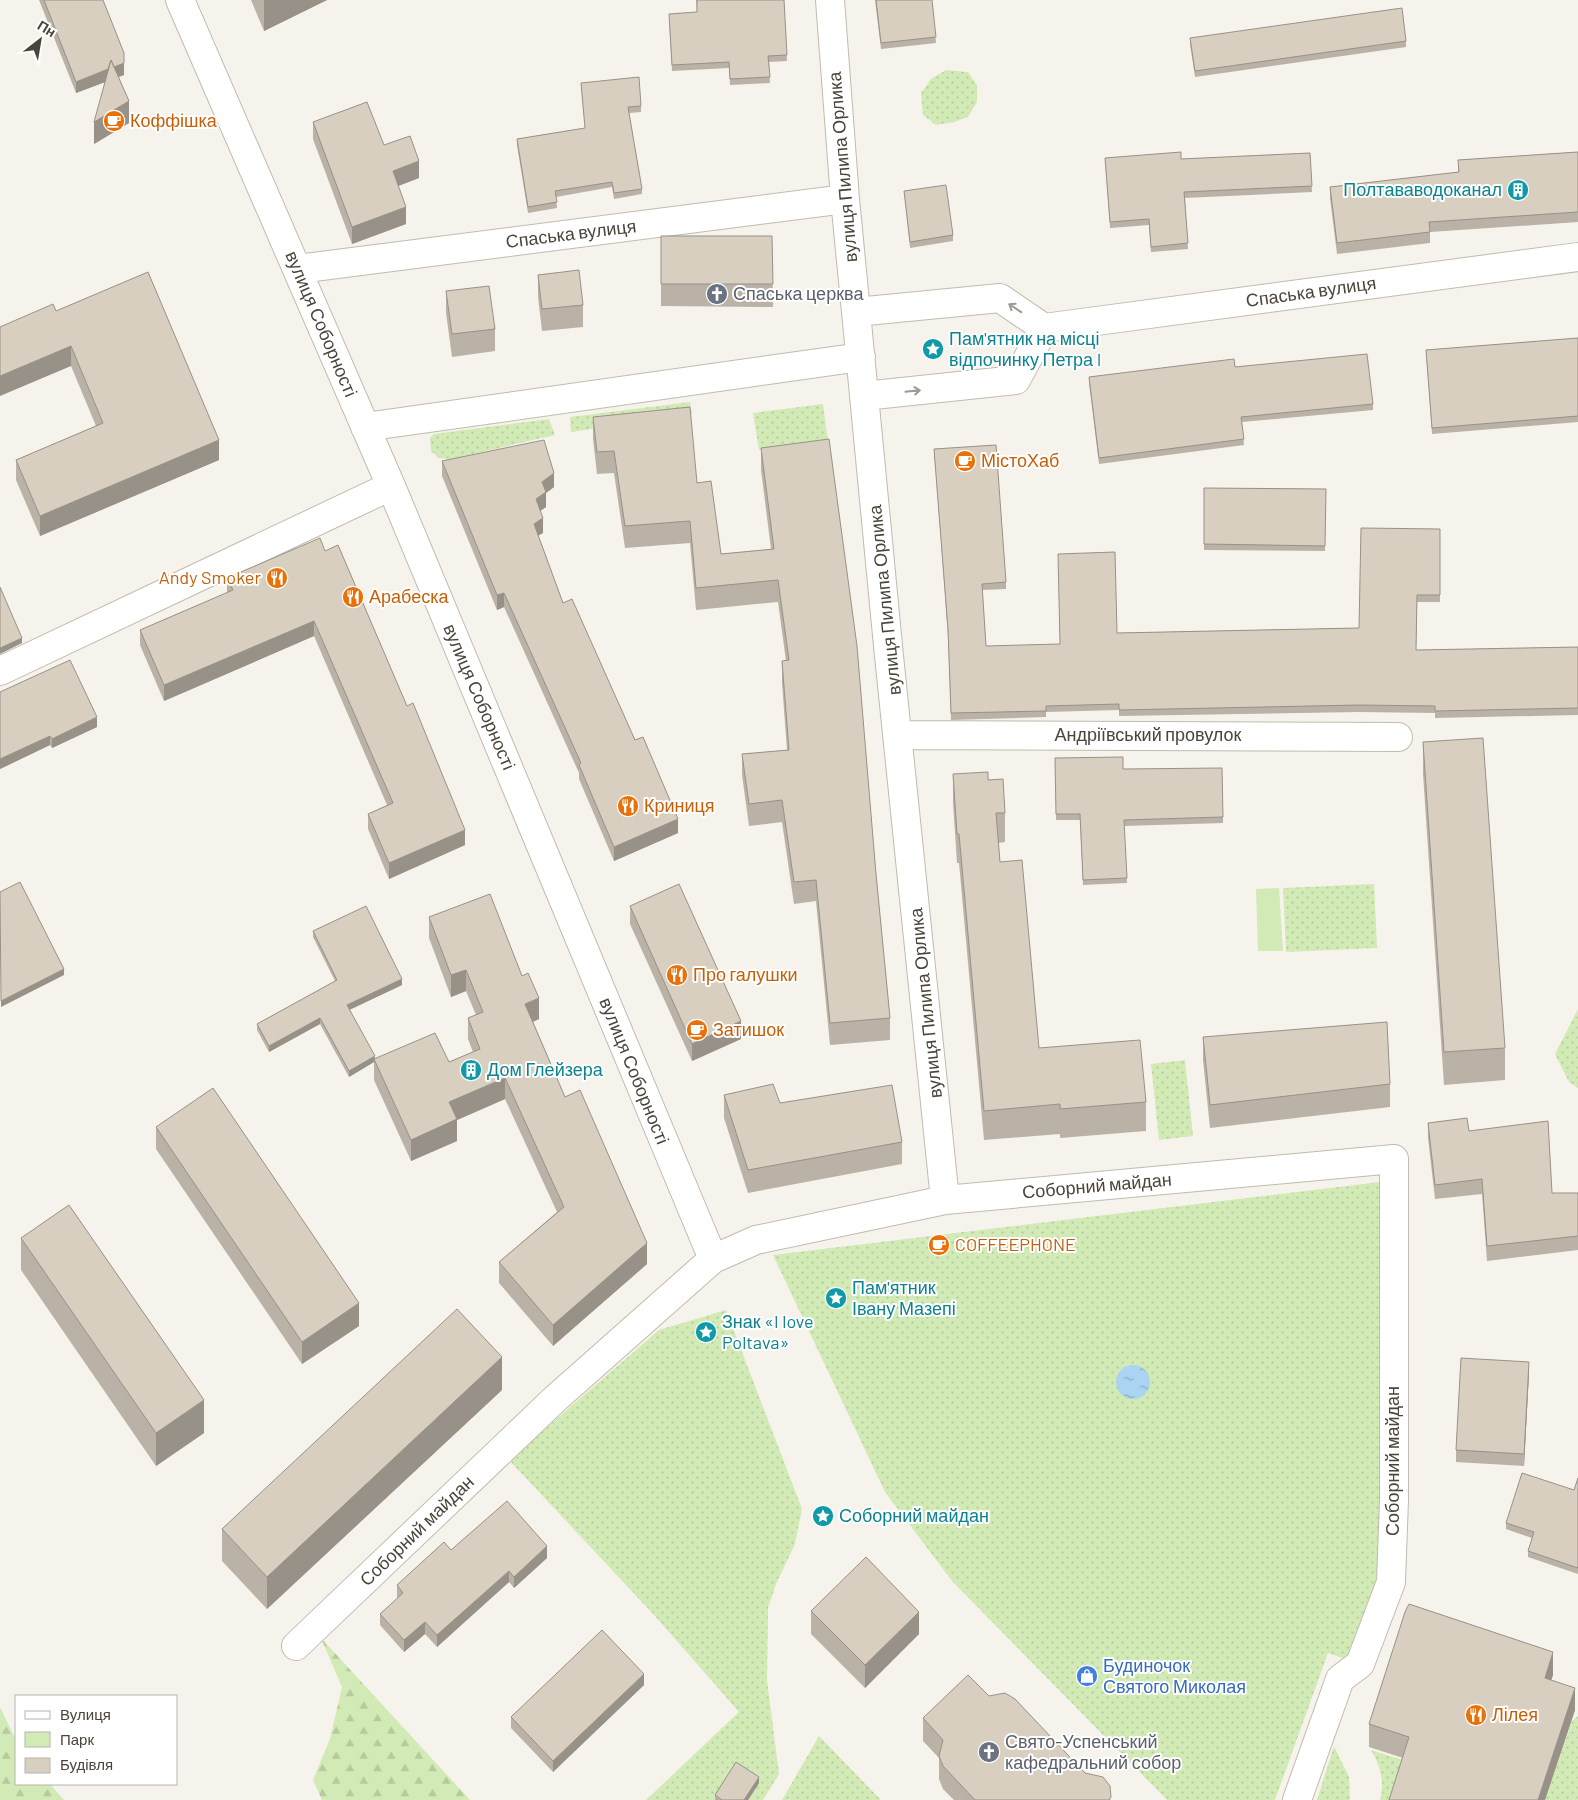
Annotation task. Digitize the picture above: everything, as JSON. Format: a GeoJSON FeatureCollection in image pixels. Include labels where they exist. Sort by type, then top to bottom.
{"type":"FeatureCollection","features":[{"type":"Feature","properties":{"kind":"street","name":"вулиця Соборності"},"geometry":{"type":"LineString","coordinates":[[180,0],[391,486],[713,1259]]}},
{"type":"Feature","properties":{"kind":"street","name":"вулиця Пилипа Орлика"},"geometry":{"type":"LineString","coordinates":[[830,0],[845,199],[864,396],[946,1200]]}},
{"type":"Feature","properties":{"kind":"street","name":"Спаська вулиця"},"geometry":{"type":"LineString","coordinates":[[298,270],[845,199]]}},
{"type":"Feature","properties":{"kind":"street","name":"Спаська вулиця"},"geometry":{"type":"LineString","coordinates":[[1044,328],[1578,257]]}},
{"type":"Feature","properties":{"kind":"street"},"geometry":{"type":"LineString","coordinates":[[856,312],[1000,298],[1044,328],[1016,380],[864,396]]}},
{"type":"Feature","properties":{"kind":"street"},"geometry":{"type":"LineString","coordinates":[[365,427],[861,357]]}},
{"type":"Feature","properties":{"kind":"street"},"geometry":{"type":"LineString","coordinates":[[0,671],[391,486]]}},
{"type":"Feature","properties":{"kind":"street","name":"Андріївський провулок"},"geometry":{"type":"LineString","coordinates":[[898,734],[1398,737]]}},
{"type":"Feature","properties":{"kind":"street","name":"Соборний майдан"},"geometry":{"type":"LineString","coordinates":[[296,1646],[555,1400],[713,1259],[756,1240],[946,1200],[1394,1159],[1394,1500],[1391,1582],[1360,1664],[1340,1680],[1297,1800]]}},
{"type":"Feature","properties":{"kind":"green space"},"geometry":{"type":"Polygon","coordinates":[[[946,70],[968,72],[977,85],[977,102],[968,117],[936,125],[923,115],[921,93],[931,79],[946,70]]]}},
{"type":"Feature","properties":{"kind":"green space"},"geometry":{"type":"Polygon","coordinates":[[[690,402],[692,414],[571,432],[570,417],[690,402]]]}},
{"type":"Feature","properties":{"kind":"green space"},"geometry":{"type":"Polygon","coordinates":[[[823,404],[828,442],[759,450],[753,413],[823,404]]]}},
{"type":"Feature","properties":{"kind":"green space"},"geometry":{"type":"Polygon","coordinates":[[[549,419],[555,435],[451,459],[439,458],[431,451],[430,438],[434,434],[549,419]]]}},
{"type":"Feature","properties":{"kind":"green space"},"geometry":{"type":"Polygon","coordinates":[[[1374,884],[1377,948],[1286,952],[1283,888],[1374,884]]]}},
{"type":"Feature","properties":{"kind":"green space"},"geometry":{"type":"Polygon","coordinates":[[[1279,888],[1283,951],[1258,951],[1256,889],[1279,888]]]}},
{"type":"Feature","properties":{"kind":"green space"},"geometry":{"type":"Polygon","coordinates":[[[1578,1009],[1578,1088],[1569,1082],[1555,1054],[1578,1009]]]}},
{"type":"Feature","properties":{"kind":"green space"},"geometry":{"type":"Polygon","coordinates":[[[1185,1060],[1193,1136],[1159,1140],[1151,1064],[1185,1060]]]}},
{"type":"Feature","properties":{"kind":"green space"},"geometry":{"type":"Polygon","coordinates":[[[1380,1182],[1383,1580],[1351,1661],[1328,1653],[1275,1800],[1167,1800],[952,1581],[885,1492],[773,1255],[1380,1182]]]}},
{"type":"Feature","properties":{"kind":"green space"},"geometry":{"type":"Polygon","coordinates":[[[726,1310],[802,1509],[795,1544],[776,1584],[768,1608],[767,1680],[779,1774],[763,1800],[646,1800],[739,1712],[655,1616],[509,1460],[659,1330],[726,1310]]]}},
{"type":"Feature","properties":{"kind":"green space"},"geometry":{"type":"Polygon","coordinates":[[[321,1638],[470,1800],[322,1800],[313,1780],[330,1739],[342,1687],[321,1638]]]}},
{"type":"Feature","properties":{"kind":"green space"},"geometry":{"type":"Polygon","coordinates":[[[0,1707],[15,1738],[15,1785],[51,1785],[64,1800],[0,1800],[0,1707]]]}},
{"type":"Feature","properties":{"kind":"green space"},"geometry":{"type":"Polygon","coordinates":[[[1578,1716],[1578,1800],[1545,1800],[1572,1721],[1578,1716]]]}},
{"type":"Feature","properties":{"kind":"green space"},"geometry":{"type":"Polygon","coordinates":[[[819,1736],[881,1800],[782,1800],[819,1736]]]}},
{"type":"Feature","properties":{"kind":"green space"},"geometry":{"type":"Polygon","coordinates":[[[1334,1746],[1349,1777],[1350,1800],[1317,1800],[1334,1746]]]}},
{"type":"Feature","properties":{"kind":"green space"},"geometry":{"type":"Polygon","coordinates":[[[1371,1750],[1406,1761],[1392,1800],[1380,1800],[1381,1774],[1371,1750]]]}},
{"type":"Feature","properties":{"kind":"water"},"geometry":{"type":"Polygon","coordinates":[[[1133,1365],[1140,1366],[1145,1370],[1149,1375],[1149,1389],[1145,1394],[1140,1398],[1133,1399],[1126,1398],[1121,1394],[1117,1389],[1116,1382],[1117,1375],[1121,1370],[1126,1366],[1133,1365]]]}},
{"type":"Feature","properties":{"kind":"building"},"geometry":{"type":"Polygon","coordinates":[[[44,0],[103,0],[124,53],[124,63],[114,67],[111,60],[108,69],[76,82],[44,0]]]}},
{"type":"Feature","properties":{"kind":"building"},"geometry":{"type":"Polygon","coordinates":[[[697,0],[784,0],[787,55],[768,56],[770,77],[730,79],[729,62],[672,65],[669,14],[697,12],[697,0]]]}},
{"type":"Feature","properties":{"kind":"building"},"geometry":{"type":"Polygon","coordinates":[[[876,0],[932,0],[936,37],[881,43],[876,0]]]}},
{"type":"Feature","properties":{"kind":"building"},"geometry":{"type":"Polygon","coordinates":[[[1402,8],[1406,41],[1195,71],[1190,38],[1402,8]]]}},
{"type":"Feature","properties":{"kind":"building"},"geometry":{"type":"Polygon","coordinates":[[[111,60],[129,101],[94,122],[111,60]]]}},
{"type":"Feature","properties":{"kind":"building"},"geometry":{"type":"Polygon","coordinates":[[[639,77],[641,106],[628,107],[642,189],[614,193],[612,182],[555,191],[557,202],[528,207],[517,139],[585,128],[581,83],[639,77]]]}},
{"type":"Feature","properties":{"kind":"building"},"geometry":{"type":"Polygon","coordinates":[[[367,102],[384,145],[410,136],[419,161],[393,171],[406,207],[352,227],[313,122],[367,102]]]}},
{"type":"Feature","properties":{"kind":"building"},"geometry":{"type":"Polygon","coordinates":[[[1181,152],[1181,159],[1310,153],[1312,186],[1184,192],[1188,243],[1151,247],[1149,219],[1110,222],[1105,158],[1181,152]]]}},
{"type":"Feature","properties":{"kind":"building"},"geometry":{"type":"Polygon","coordinates":[[[1578,152],[1578,212],[1429,222],[1430,232],[1337,243],[1330,187],[1459,172],[1458,160],[1578,152]]]}},
{"type":"Feature","properties":{"kind":"building"},"geometry":{"type":"Polygon","coordinates":[[[946,185],[953,235],[910,242],[904,191],[946,185]]]}},
{"type":"Feature","properties":{"kind":"building"},"geometry":{"type":"Polygon","coordinates":[[[661,236],[772,236],[773,284],[661,284],[661,236]]]}},
{"type":"Feature","properties":{"kind":"building"},"geometry":{"type":"Polygon","coordinates":[[[579,270],[583,305],[542,309],[538,275],[579,270]]]}},
{"type":"Feature","properties":{"kind":"building"},"geometry":{"type":"Polygon","coordinates":[[[148,272],[219,440],[40,516],[16,460],[103,423],[71,346],[0,376],[0,327],[53,304],[56,311],[148,272]]]}},
{"type":"Feature","properties":{"kind":"building"},"geometry":{"type":"Polygon","coordinates":[[[489,286],[495,329],[452,334],[446,291],[489,286]]]}},
{"type":"Feature","properties":{"kind":"building"},"geometry":{"type":"Polygon","coordinates":[[[1578,338],[1578,416],[1432,428],[1426,350],[1578,338]]]}},
{"type":"Feature","properties":{"kind":"building"},"geometry":{"type":"Polygon","coordinates":[[[1367,354],[1373,404],[1241,417],[1244,439],[1099,458],[1089,377],[1234,359],[1235,367],[1367,354]]]}},
{"type":"Feature","properties":{"kind":"building"},"geometry":{"type":"Polygon","coordinates":[[[690,407],[697,483],[711,481],[721,554],[774,549],[761,448],[829,439],[857,646],[890,1018],[830,1023],[816,880],[794,882],[782,800],[749,804],[742,754],[789,750],[782,661],[789,660],[778,580],[696,588],[690,521],[625,526],[614,451],[597,452],[593,417],[690,407]]]}},
{"type":"Feature","properties":{"kind":"building"},"geometry":{"type":"Polygon","coordinates":[[[544,440],[554,473],[542,482],[546,492],[536,499],[543,518],[534,524],[563,603],[572,599],[635,740],[643,737],[678,819],[614,847],[579,765],[581,763],[504,593],[497,595],[442,461],[544,440]]]}},
{"type":"Feature","properties":{"kind":"building"},"geometry":{"type":"Polygon","coordinates":[[[996,445],[1006,582],[982,584],[986,646],[1060,644],[1058,554],[1115,552],[1117,633],[1359,628],[1361,528],[1440,529],[1440,595],[1417,595],[1416,650],[1578,647],[1578,708],[1435,711],[1435,706],[1359,705],[1119,710],[1119,704],[1046,706],[1046,711],[951,713],[948,629],[934,449],[996,445]]]}},
{"type":"Feature","properties":{"kind":"building"},"geometry":{"type":"Polygon","coordinates":[[[1204,488],[1326,489],[1325,546],[1204,544],[1204,488]]]}},
{"type":"Feature","properties":{"kind":"building"},"geometry":{"type":"Polygon","coordinates":[[[320,538],[325,551],[338,545],[407,706],[413,703],[465,830],[389,863],[368,814],[393,803],[314,621],[164,685],[140,630],[233,590],[227,578],[320,538]]]}},
{"type":"Feature","properties":{"kind":"building"},"geometry":{"type":"Polygon","coordinates":[[[0,587],[22,638],[0,648],[0,587]]]}},
{"type":"Feature","properties":{"kind":"building"},"geometry":{"type":"Polygon","coordinates":[[[70,660],[97,717],[52,739],[50,736],[0,759],[0,692],[70,660]]]}},
{"type":"Feature","properties":{"kind":"building"},"geometry":{"type":"Polygon","coordinates":[[[1483,738],[1505,1048],[1444,1052],[1423,742],[1483,738]]]}},
{"type":"Feature","properties":{"kind":"building"},"geometry":{"type":"Polygon","coordinates":[[[1123,757],[1123,769],[1222,768],[1223,817],[1124,820],[1127,878],[1083,880],[1080,814],[1056,814],[1055,758],[1123,757]]]}},
{"type":"Feature","properties":{"kind":"building"},"geometry":{"type":"Polygon","coordinates":[[[988,772],[988,780],[1003,779],[1005,813],[996,813],[1000,862],[1022,860],[1039,1048],[1140,1040],[1146,1102],[1060,1109],[1060,1104],[984,1111],[959,834],[957,834],[953,774],[988,772]]]}},
{"type":"Feature","properties":{"kind":"building"},"geometry":{"type":"Polygon","coordinates":[[[20,882],[64,969],[1,1001],[0,892],[20,882]]]}},
{"type":"Feature","properties":{"kind":"building"},"geometry":{"type":"Polygon","coordinates":[[[679,884],[741,1021],[692,1044],[630,906],[679,884]]]}},
{"type":"Feature","properties":{"kind":"building"},"geometry":{"type":"Polygon","coordinates":[[[490,894],[522,976],[528,973],[539,998],[525,1004],[565,1097],[580,1090],[647,1243],[553,1325],[499,1262],[564,1207],[505,1078],[449,1102],[457,1119],[411,1140],[374,1059],[435,1033],[449,1062],[480,1049],[468,1018],[483,1012],[466,970],[451,975],[429,917],[490,894]]]}},
{"type":"Feature","properties":{"kind":"building"},"geometry":{"type":"Polygon","coordinates":[[[366,906],[402,979],[347,1005],[375,1056],[349,1071],[320,1018],[269,1046],[257,1024],[337,980],[313,931],[366,906]]]}},
{"type":"Feature","properties":{"kind":"building"},"geometry":{"type":"Polygon","coordinates":[[[1387,1022],[1390,1084],[1210,1105],[1203,1037],[1387,1022]]]}},
{"type":"Feature","properties":{"kind":"building"},"geometry":{"type":"Polygon","coordinates":[[[773,1084],[780,1103],[892,1085],[902,1142],[748,1170],[724,1095],[773,1084]]]}},
{"type":"Feature","properties":{"kind":"building"},"geometry":{"type":"Polygon","coordinates":[[[213,1088],[359,1303],[302,1342],[156,1127],[213,1088]]]}},
{"type":"Feature","properties":{"kind":"building"},"geometry":{"type":"Polygon","coordinates":[[[1467,1118],[1469,1131],[1548,1121],[1552,1193],[1578,1193],[1578,1236],[1487,1246],[1482,1179],[1435,1185],[1428,1123],[1467,1118]]]}},
{"type":"Feature","properties":{"kind":"building"},"geometry":{"type":"Polygon","coordinates":[[[69,1205],[204,1400],[156,1433],[21,1238],[69,1205]]]}},
{"type":"Feature","properties":{"kind":"building"},"geometry":{"type":"Polygon","coordinates":[[[457,1309],[502,1357],[267,1577],[222,1529],[457,1309]]]}},
{"type":"Feature","properties":{"kind":"building"},"geometry":{"type":"Polygon","coordinates":[[[1461,1358],[1529,1362],[1524,1454],[1456,1450],[1461,1358]]]}},
{"type":"Feature","properties":{"kind":"building"},"geometry":{"type":"Polygon","coordinates":[[[1522,1473],[1574,1490],[1578,1478],[1578,1568],[1528,1551],[1534,1532],[1506,1523],[1522,1473]]]}},
{"type":"Feature","properties":{"kind":"building"},"geometry":{"type":"Polygon","coordinates":[[[507,1501],[547,1546],[514,1577],[509,1571],[437,1635],[425,1622],[404,1640],[380,1614],[403,1593],[397,1585],[444,1542],[451,1550],[507,1501]]]}},
{"type":"Feature","properties":{"kind":"building"},"geometry":{"type":"Polygon","coordinates":[[[866,1557],[919,1612],[865,1665],[811,1611],[866,1557]]]}},
{"type":"Feature","properties":{"kind":"building","name":"Лілея"},"geometry":{"type":"Polygon","coordinates":[[[1409,1604],[1553,1652],[1545,1678],[1575,1688],[1538,1800],[1389,1800],[1409,1737],[1369,1724],[1409,1604]]]}},
{"type":"Feature","properties":{"kind":"building"},"geometry":{"type":"Polygon","coordinates":[[[602,1630],[644,1674],[553,1761],[511,1717],[602,1630]]]}},
{"type":"Feature","properties":{"kind":"building","name":"Свято-Успенський кафедральний собор"},"geometry":{"type":"Polygon","coordinates":[[[968,1675],[989,1696],[1005,1693],[1015,1699],[1085,1773],[1103,1777],[1110,1786],[1111,1797],[1109,1800],[975,1800],[943,1766],[939,1756],[943,1740],[923,1718],[968,1675]]]}},
{"type":"Feature","properties":{"kind":"building"},"geometry":{"type":"Polygon","coordinates":[[[736,1762],[759,1777],[744,1800],[722,1800],[715,1795],[736,1762]]]}},
{"type":"Feature","properties":{"kind":"place","name":"Коффішка"},"geometry":{"type":"Point","coordinates":[114,121]}},
{"type":"Feature","properties":{"kind":"place","name":"Полтававодоканал"},"geometry":{"type":"Point","coordinates":[1518,190]}},
{"type":"Feature","properties":{"kind":"place","name":"Спаська церква"},"geometry":{"type":"Point","coordinates":[717,294]}},
{"type":"Feature","properties":{"kind":"place","name":"Пам'ятник на місці відпочинку Петра I"},"geometry":{"type":"Point","coordinates":[933,349]}},
{"type":"Feature","properties":{"kind":"place","name":"МістоХаб"},"geometry":{"type":"Point","coordinates":[965,461]}},
{"type":"Feature","properties":{"kind":"place","name":"Andy Smoker"},"geometry":{"type":"Point","coordinates":[277,578]}},
{"type":"Feature","properties":{"kind":"place","name":"Арабеска"},"geometry":{"type":"Point","coordinates":[353,597]}},
{"type":"Feature","properties":{"kind":"place","name":"Криниця"},"geometry":{"type":"Point","coordinates":[628,806]}},
{"type":"Feature","properties":{"kind":"place","name":"Про галушки"},"geometry":{"type":"Point","coordinates":[677,975]}},
{"type":"Feature","properties":{"kind":"place","name":"Затишок"},"geometry":{"type":"Point","coordinates":[697,1030]}},
{"type":"Feature","properties":{"kind":"place","name":"Дом Глейзера"},"geometry":{"type":"Point","coordinates":[471,1070]}},
{"type":"Feature","properties":{"kind":"place","name":"COFFEEPHONE"},"geometry":{"type":"Point","coordinates":[939,1245]}},
{"type":"Feature","properties":{"kind":"place","name":"Пам'ятник Івану Мазепі"},"geometry":{"type":"Point","coordinates":[836,1298]}},
{"type":"Feature","properties":{"kind":"place","name":"Знак «I love Poltava»"},"geometry":{"type":"Point","coordinates":[706,1332]}},
{"type":"Feature","properties":{"kind":"place","name":"Соборний майдан"},"geometry":{"type":"Point","coordinates":[823,1516]}},
{"type":"Feature","properties":{"kind":"place","name":"Будиночок Святого Миколая"},"geometry":{"type":"Point","coordinates":[1087,1676]}},
{"type":"Feature","properties":{"kind":"place","name":"Лілея"},"geometry":{"type":"Point","coordinates":[1476,1715]}},
{"type":"Feature","properties":{"kind":"place","name":"Свято-Успенський кафедральний собор"},"geometry":{"type":"Point","coordinates":[989,1752]}}]}
